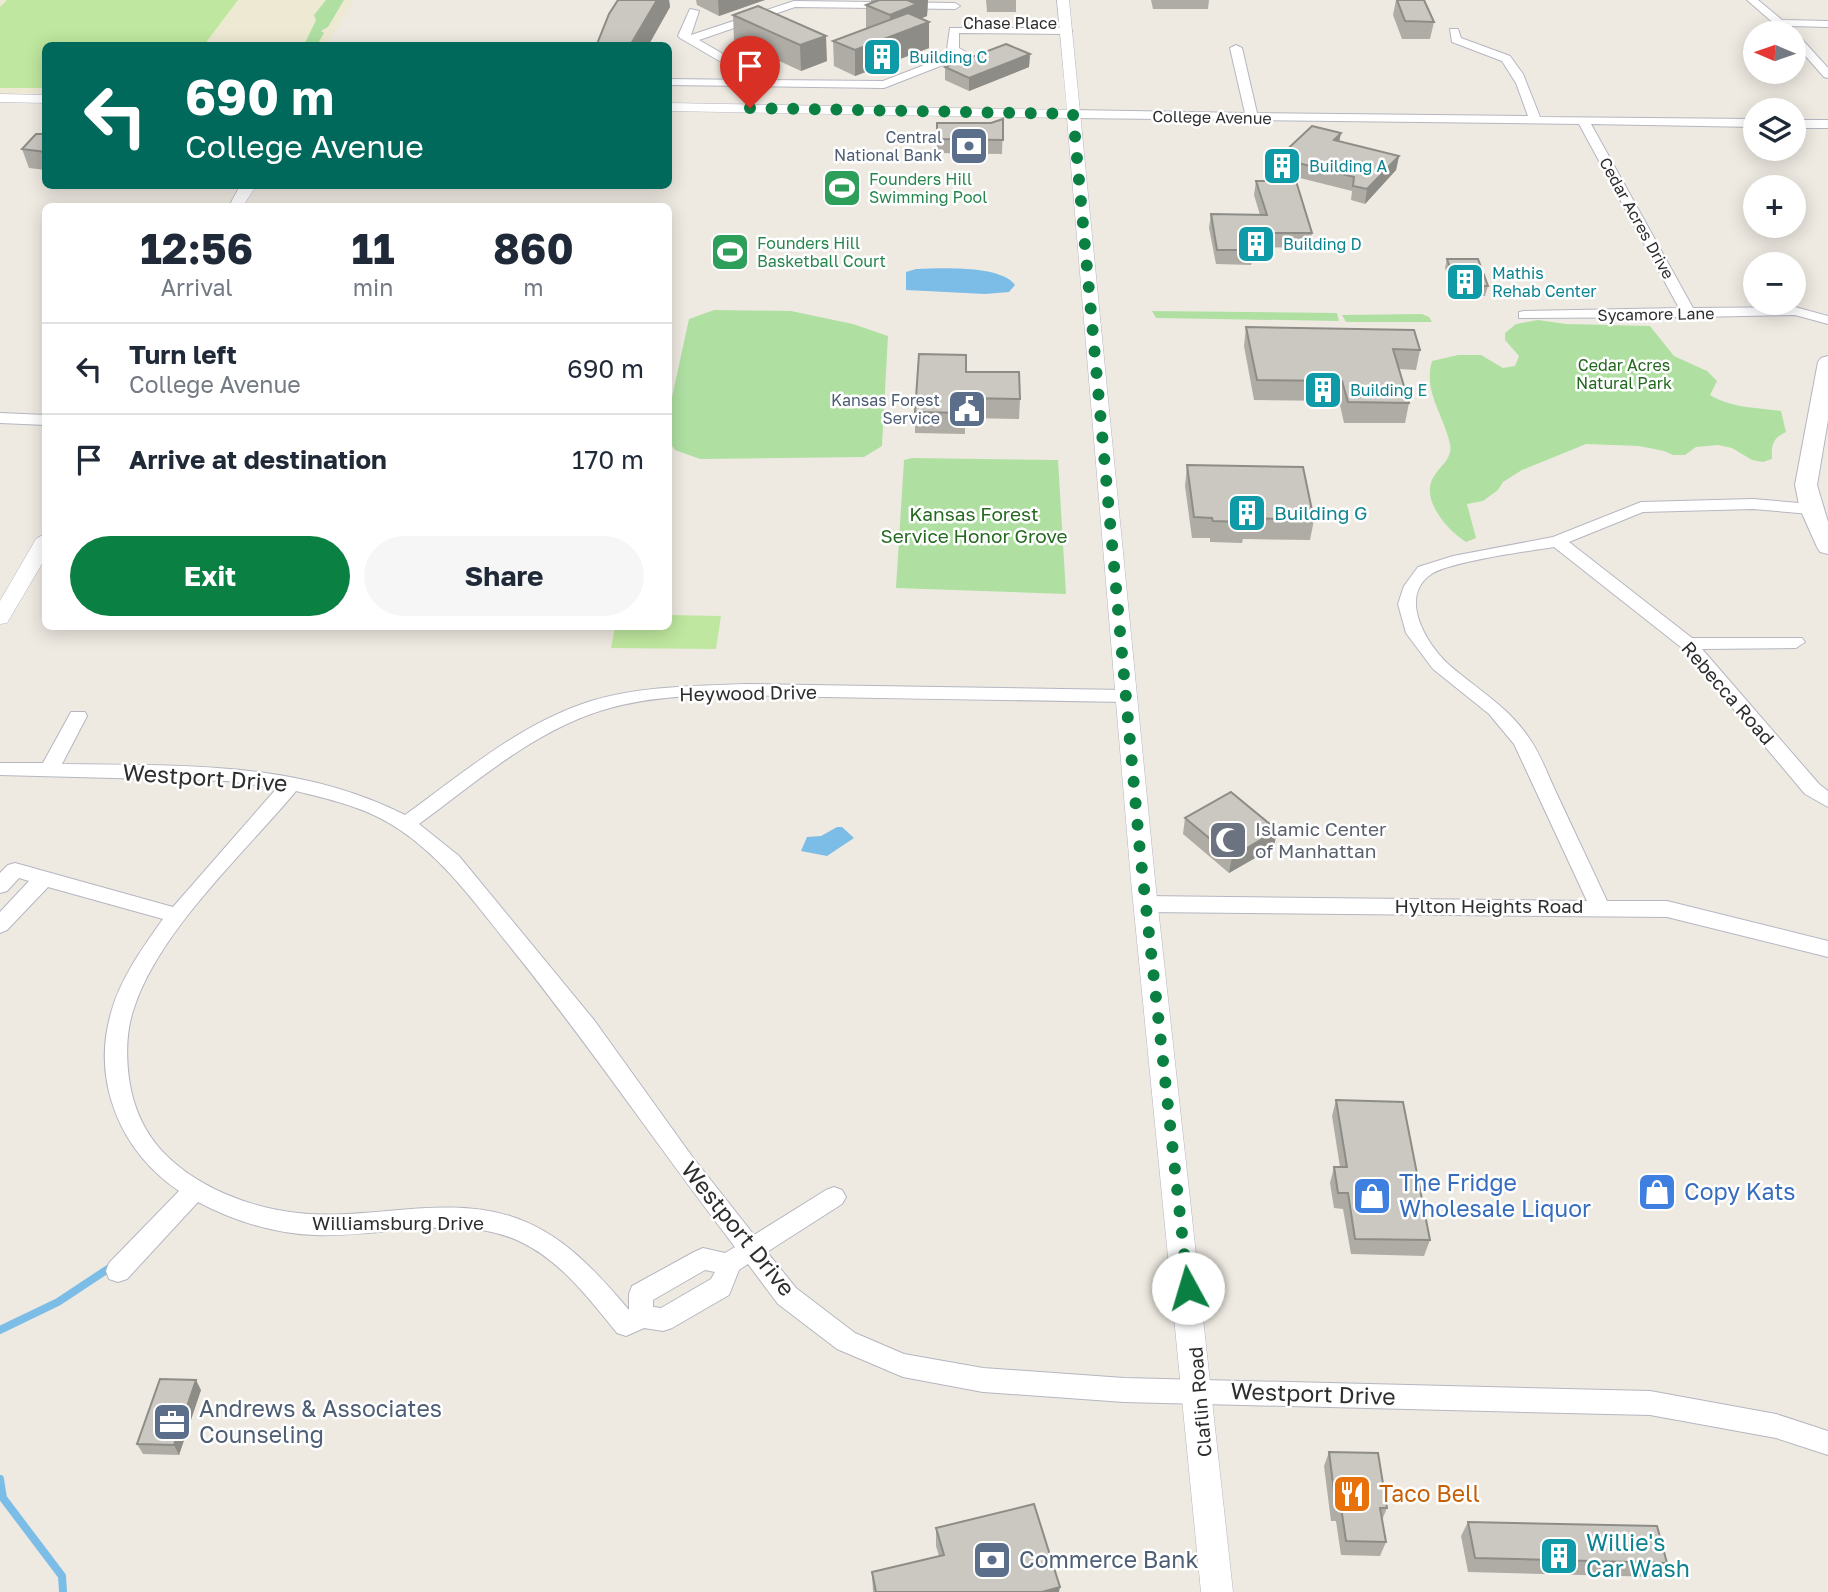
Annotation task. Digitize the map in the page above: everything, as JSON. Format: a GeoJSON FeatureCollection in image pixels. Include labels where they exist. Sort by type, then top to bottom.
{"type":"FeatureCollection","features":[{"type":"Feature","properties":{"kind":"main road"},"geometry":{"type":"LineString","coordinates":[[1828,362],[1807,466],[1806,485],[1811,509],[1828,547]]}},
{"type":"Feature","properties":{"kind":"street","name":"Claflin Road"},"geometry":{"type":"LineString","coordinates":[[1063,0],[1145,904],[1199,1391],[1217,1592]]}},
{"type":"Feature","properties":{"kind":"street"},"geometry":{"type":"LineString","coordinates":[[1752,0],[1780,21]]}},
{"type":"Feature","properties":{"kind":"street"},"geometry":{"type":"LineString","coordinates":[[688,40],[794,4],[955,6]]}},
{"type":"Feature","properties":{"kind":"street"},"geometry":{"type":"LineString","coordinates":[[694,11],[684,35],[688,40],[767,83]]}},
{"type":"Feature","properties":{"kind":"street"},"geometry":{"type":"LineString","coordinates":[[1806,24],[1828,24]]}},
{"type":"Feature","properties":{"kind":"street","name":"Chase Place"},"geometry":{"type":"LineString","coordinates":[[767,83],[884,85],[961,54],[953,49],[954,26],[1066,27]]}},
{"type":"Feature","properties":{"kind":"street"},"geometry":{"type":"LineString","coordinates":[[1454,31],[1457,40],[1468,46],[1501,55],[1512,64],[1535,120]]}},
{"type":"Feature","properties":{"kind":"street"},"geometry":{"type":"LineString","coordinates":[[1236,48],[1252,118]]}},
{"type":"Feature","properties":{"kind":"street"},"geometry":{"type":"LineString","coordinates":[[1806,50],[1828,75]]}},
{"type":"Feature","properties":{"kind":"street"},"geometry":{"type":"LineString","coordinates":[[672,82],[767,83]]}},
{"type":"Feature","properties":{"kind":"street"},"geometry":{"type":"LineString","coordinates":[[0,98],[42,99]]}},
{"type":"Feature","properties":{"kind":"street","name":"College Avenue"},"geometry":{"type":"LineString","coordinates":[[672,107],[1252,118],[1743,123]]}},
{"type":"Feature","properties":{"kind":"street","name":"Cedar Acres Drive"},"geometry":{"type":"LineString","coordinates":[[1583,121],[1690,314]]}},
{"type":"Feature","properties":{"kind":"street"},"geometry":{"type":"LineString","coordinates":[[1806,124],[1828,124]]}},
{"type":"Feature","properties":{"kind":"street","name":"Sycamore Lane"},"geometry":{"type":"LineString","coordinates":[[1524,316],[1795,311],[1828,320]]}},
{"type":"Feature","properties":{"kind":"street"},"geometry":{"type":"LineString","coordinates":[[0,418],[42,420]]}},
{"type":"Feature","properties":{"kind":"street"},"geometry":{"type":"LineString","coordinates":[[1600,907],[1521,741],[1495,710],[1439,665],[1415,633],[1407,604],[1412,586],[1424,571],[1494,551],[1557,541],[1642,507],[1753,504],[1811,509]]}},
{"type":"Feature","properties":{"kind":"street","name":"Rebecca Road"},"geometry":{"type":"LineString","coordinates":[[1557,541],[1688,644],[1812,789],[1828,800]]}},
{"type":"Feature","properties":{"kind":"street"},"geometry":{"type":"LineString","coordinates":[[0,618],[42,546]]}},
{"type":"Feature","properties":{"kind":"street"},"geometry":{"type":"LineString","coordinates":[[1688,644],[1796,642]]}},
{"type":"Feature","properties":{"kind":"street","name":"Heywood Drive"},"geometry":{"type":"LineString","coordinates":[[406,824],[526,739],[595,707],[629,700],[686,692],[745,690],[1125,696]]}},
{"type":"Feature","properties":{"kind":"street"},"geometry":{"type":"LineString","coordinates":[[49,770],[78,716]]}},
{"type":"Feature","properties":{"kind":"street","name":"Westport Drive"},"geometry":{"type":"LineString","coordinates":[[0,769],[227,774],[292,783],[361,802],[406,824],[452,861],[586,1026],[683,1162],[753,1248],[787,1296],[846,1340],[903,1365],[983,1380],[1124,1390],[1650,1403],[1776,1426],[1828,1443]]}},
{"type":"Feature","properties":{"kind":"street","name":"Williamsburg Drive"},"geometry":{"type":"LineString","coordinates":[[292,783],[178,916],[141,968],[126,1001],[115,1045],[119,1094],[145,1149],[168,1171],[195,1191],[233,1208],[315,1225],[482,1219],[530,1234],[582,1271],[626,1325],[641,1316],[663,1320],[720,1287],[726,1277],[728,1264],[834,1197]]}},
{"type":"Feature","properties":{"kind":"street"},"geometry":{"type":"LineString","coordinates":[[0,886],[15,870],[178,916]]}},
{"type":"Feature","properties":{"kind":"street"},"geometry":{"type":"LineString","coordinates":[[0,925],[43,879]]}},
{"type":"Feature","properties":{"kind":"street","name":"Hylton Heights Road"},"geometry":{"type":"LineString","coordinates":[[1145,904],[1667,909],[1828,949]]}},
{"type":"Feature","properties":{"kind":"street"},"geometry":{"type":"LineString","coordinates":[[117,1271],[195,1191]]}},
{"type":"Feature","properties":{"kind":"street"},"geometry":{"type":"LineString","coordinates":[[641,1316],[641,1294],[703,1259],[728,1264]]}},
{"type":"Feature","properties":{"kind":"shaded area"},"geometry":{"type":"Polygon","coordinates":[[[0,0],[354,0],[329,42],[42,42],[42,93],[0,93],[0,0]]]}},
{"type":"Feature","properties":{"kind":"green space"},"geometry":{"type":"Polygon","coordinates":[[[7,0],[238,0],[206,42],[42,42],[42,88],[0,88],[0,7],[7,0]]]}},
{"type":"Feature","properties":{"kind":"green space"},"geometry":{"type":"Polygon","coordinates":[[[326,0],[344,0],[328,27],[321,31],[324,33],[319,42],[305,42],[316,20],[314,15],[326,0]]]}},
{"type":"Feature","properties":{"kind":"green space","name":"Founders Hill Basketball Court"},"geometry":{"type":"Polygon","coordinates":[[[718,238],[749,239],[743,266],[711,266],[718,238]]]}},
{"type":"Feature","properties":{"kind":"green space"},"geometry":{"type":"Polygon","coordinates":[[[714,310],[791,311],[853,324],[888,336],[882,446],[864,457],[700,459],[675,450],[672,446],[672,397],[689,319],[714,310]]]}},
{"type":"Feature","properties":{"kind":"green space"},"geometry":{"type":"Polygon","coordinates":[[[1152,311],[1337,313],[1339,321],[1156,318],[1152,311]]]}},
{"type":"Feature","properties":{"kind":"green space"},"geometry":{"type":"Polygon","coordinates":[[[1422,314],[1432,322],[1346,322],[1342,315],[1422,314]]]}},
{"type":"Feature","properties":{"kind":"green space","name":"Cedar Acres Natural Park"},"geometry":{"type":"Polygon","coordinates":[[[1538,320],[1566,324],[1650,326],[1674,356],[1707,371],[1717,381],[1710,395],[1736,405],[1781,411],[1786,432],[1774,442],[1772,459],[1763,462],[1752,460],[1732,448],[1718,445],[1696,447],[1685,455],[1673,455],[1639,446],[1586,444],[1522,470],[1503,482],[1498,490],[1483,501],[1467,504],[1476,538],[1466,542],[1451,530],[1438,514],[1430,494],[1434,476],[1448,457],[1450,449],[1432,393],[1432,361],[1458,355],[1481,355],[1503,368],[1515,366],[1519,356],[1505,340],[1505,333],[1516,324],[1538,320]]]}},
{"type":"Feature","properties":{"kind":"green space","name":"Kansas Forest Service Honor Grove"},"geometry":{"type":"Polygon","coordinates":[[[904,460],[1058,460],[1066,594],[896,588],[904,460]]]}},
{"type":"Feature","properties":{"kind":"green space"},"geometry":{"type":"Polygon","coordinates":[[[672,615],[721,616],[716,649],[611,648],[614,630],[672,630],[672,615]]]}},
{"type":"Feature","properties":{"kind":"water"},"geometry":{"type":"Polygon","coordinates":[[[954,268],[984,271],[997,274],[1015,285],[1009,292],[985,294],[906,290],[906,272],[916,269],[954,268]]]}},
{"type":"Feature","properties":{"kind":"water"},"geometry":{"type":"Polygon","coordinates":[[[842,827],[854,838],[827,856],[801,851],[807,837],[821,836],[842,827]]]}},
{"type":"Feature","properties":{"kind":"building"},"geometry":{"type":"Polygon","coordinates":[[[618,0],[657,0],[632,42],[598,42],[618,0]]]}},
{"type":"Feature","properties":{"kind":"building"},"geometry":{"type":"Polygon","coordinates":[[[879,0],[907,0],[917,4],[890,15],[866,5],[879,0]]]}},
{"type":"Feature","properties":{"kind":"building"},"geometry":{"type":"Polygon","coordinates":[[[1397,0],[1424,0],[1434,22],[1405,21],[1397,0]]]}},
{"type":"Feature","properties":{"kind":"building"},"geometry":{"type":"Polygon","coordinates":[[[758,6],[826,36],[800,45],[733,15],[758,6]]]}},
{"type":"Feature","properties":{"kind":"building"},"geometry":{"type":"Polygon","coordinates":[[[908,13],[929,22],[855,50],[833,41],[908,13]]]}},
{"type":"Feature","properties":{"kind":"building"},"geometry":{"type":"Polygon","coordinates":[[[1006,44],[1030,54],[969,78],[945,67],[1006,44]]]}},
{"type":"Feature","properties":{"kind":"building"},"geometry":{"type":"Polygon","coordinates":[[[1003,119],[1003,140],[937,139],[937,123],[991,123],[1003,119]]]}},
{"type":"Feature","properties":{"kind":"building"},"geometry":{"type":"Polygon","coordinates":[[[1312,126],[1341,133],[1334,140],[1399,156],[1367,189],[1353,186],[1354,177],[1278,158],[1312,126]]]}},
{"type":"Feature","properties":{"kind":"building"},"geometry":{"type":"Polygon","coordinates":[[[36,134],[42,134],[42,152],[22,149],[36,134]]]}},
{"type":"Feature","properties":{"kind":"building"},"geometry":{"type":"Polygon","coordinates":[[[1256,181],[1296,181],[1312,233],[1258,233],[1260,241],[1251,241],[1253,250],[1217,250],[1211,214],[1267,215],[1256,181]]]}},
{"type":"Feature","properties":{"kind":"building"},"geometry":{"type":"Polygon","coordinates":[[[1447,259],[1478,259],[1488,286],[1456,285],[1447,259]]]}},
{"type":"Feature","properties":{"kind":"building","name":"Building E"},"geometry":{"type":"Polygon","coordinates":[[[1246,327],[1414,330],[1420,350],[1393,349],[1409,403],[1348,402],[1342,381],[1257,380],[1246,327]]]}},
{"type":"Feature","properties":{"kind":"building"},"geometry":{"type":"Polygon","coordinates":[[[919,354],[966,355],[966,372],[1019,372],[1020,399],[966,398],[965,413],[915,412],[919,354]]]}},
{"type":"Feature","properties":{"kind":"building"},"geometry":{"type":"Polygon","coordinates":[[[1187,465],[1303,467],[1314,520],[1245,518],[1245,522],[1213,521],[1212,518],[1194,517],[1187,465]]]}},
{"type":"Feature","properties":{"kind":"building"},"geometry":{"type":"Polygon","coordinates":[[[1231,792],[1277,830],[1232,857],[1185,818],[1231,792]]]}},
{"type":"Feature","properties":{"kind":"building","name":"The Fridge Wholesale Liquor"},"geometry":{"type":"Polygon","coordinates":[[[1336,1100],[1403,1102],[1430,1240],[1355,1239],[1348,1193],[1338,1193],[1334,1167],[1347,1167],[1336,1100]]]}},
{"type":"Feature","properties":{"kind":"building","name":"Andrews & Associates Counseling"},"geometry":{"type":"Polygon","coordinates":[[[160,1379],[196,1380],[174,1445],[137,1444],[160,1379]]]}},
{"type":"Feature","properties":{"kind":"building","name":"Taco Bell"},"geometry":{"type":"Polygon","coordinates":[[[1329,1452],[1378,1453],[1387,1508],[1380,1508],[1386,1542],[1346,1541],[1341,1507],[1336,1507],[1329,1452]]]}},
{"type":"Feature","properties":{"kind":"building","name":"Commerce Bank"},"geometry":{"type":"Polygon","coordinates":[[[1034,1504],[1060,1587],[1042,1592],[876,1592],[872,1572],[944,1555],[936,1528],[1034,1504]]]}},
{"type":"Feature","properties":{"kind":"building"},"geometry":{"type":"Polygon","coordinates":[[[1468,1522],[1657,1526],[1667,1563],[1475,1558],[1468,1522]]]}},
{"type":"Feature","properties":{"kind":"waterway"},"geometry":{"type":"LineString","coordinates":[[0,1330],[58,1302],[111,1267]]}},
{"type":"Feature","properties":{"kind":"waterway"},"geometry":{"type":"LineString","coordinates":[[0,1479],[3,1498],[62,1576],[63,1592]]}},
{"type":"Feature","properties":{"kind":"place","name":"Building C"},"geometry":{"type":"Point","coordinates":[882,57]}},
{"type":"Feature","properties":{"kind":"place","name":"Central National Bank"},"geometry":{"type":"Point","coordinates":[969,146]}},
{"type":"Feature","properties":{"kind":"place","name":"Building A"},"geometry":{"type":"Point","coordinates":[1282,166]}},
{"type":"Feature","properties":{"kind":"place","name":"Founders Hill Swimming Pool"},"geometry":{"type":"Point","coordinates":[842,188]}},
{"type":"Feature","properties":{"kind":"place","name":"Building D"},"geometry":{"type":"Point","coordinates":[1256,244]}},
{"type":"Feature","properties":{"kind":"place","name":"Founders Hill Basketball Court"},"geometry":{"type":"Point","coordinates":[730,252]}},
{"type":"Feature","properties":{"kind":"place","name":"Mathis Rehab Center"},"geometry":{"type":"Point","coordinates":[1465,282]}},
{"type":"Feature","properties":{"kind":"place","name":"Building E"},"geometry":{"type":"Point","coordinates":[1323,390]}},
{"type":"Feature","properties":{"kind":"place","name":"Kansas Forest Service"},"geometry":{"type":"Point","coordinates":[967,409]}},
{"type":"Feature","properties":{"kind":"place","name":"Building G"},"geometry":{"type":"Point","coordinates":[1247,513]}},
{"type":"Feature","properties":{"kind":"place","name":"Islamic Center of Manhattan"},"geometry":{"type":"Point","coordinates":[1228,840]}},
{"type":"Feature","properties":{"kind":"place","name":"Copy Kats"},"geometry":{"type":"Point","coordinates":[1657,1192]}},
{"type":"Feature","properties":{"kind":"place","name":"The Fridge Wholesale Liquor"},"geometry":{"type":"Point","coordinates":[1372,1196]}},
{"type":"Feature","properties":{"kind":"place","name":"Andrews & Associates Counseling"},"geometry":{"type":"Point","coordinates":[172,1422]}},
{"type":"Feature","properties":{"kind":"place","name":"Taco Bell"},"geometry":{"type":"Point","coordinates":[1352,1494]}},
{"type":"Feature","properties":{"kind":"place","name":"Willie's Car Wash"},"geometry":{"type":"Point","coordinates":[1559,1556]}},
{"type":"Feature","properties":{"kind":"place","name":"Commerce Bank"},"geometry":{"type":"Point","coordinates":[992,1560]}},
{"type":"Feature","properties":{"kind":"route"},"geometry":{"type":"LineString","coordinates":[[750,108],[1073,114],[1145,904],[1188,1288]]}}]}
